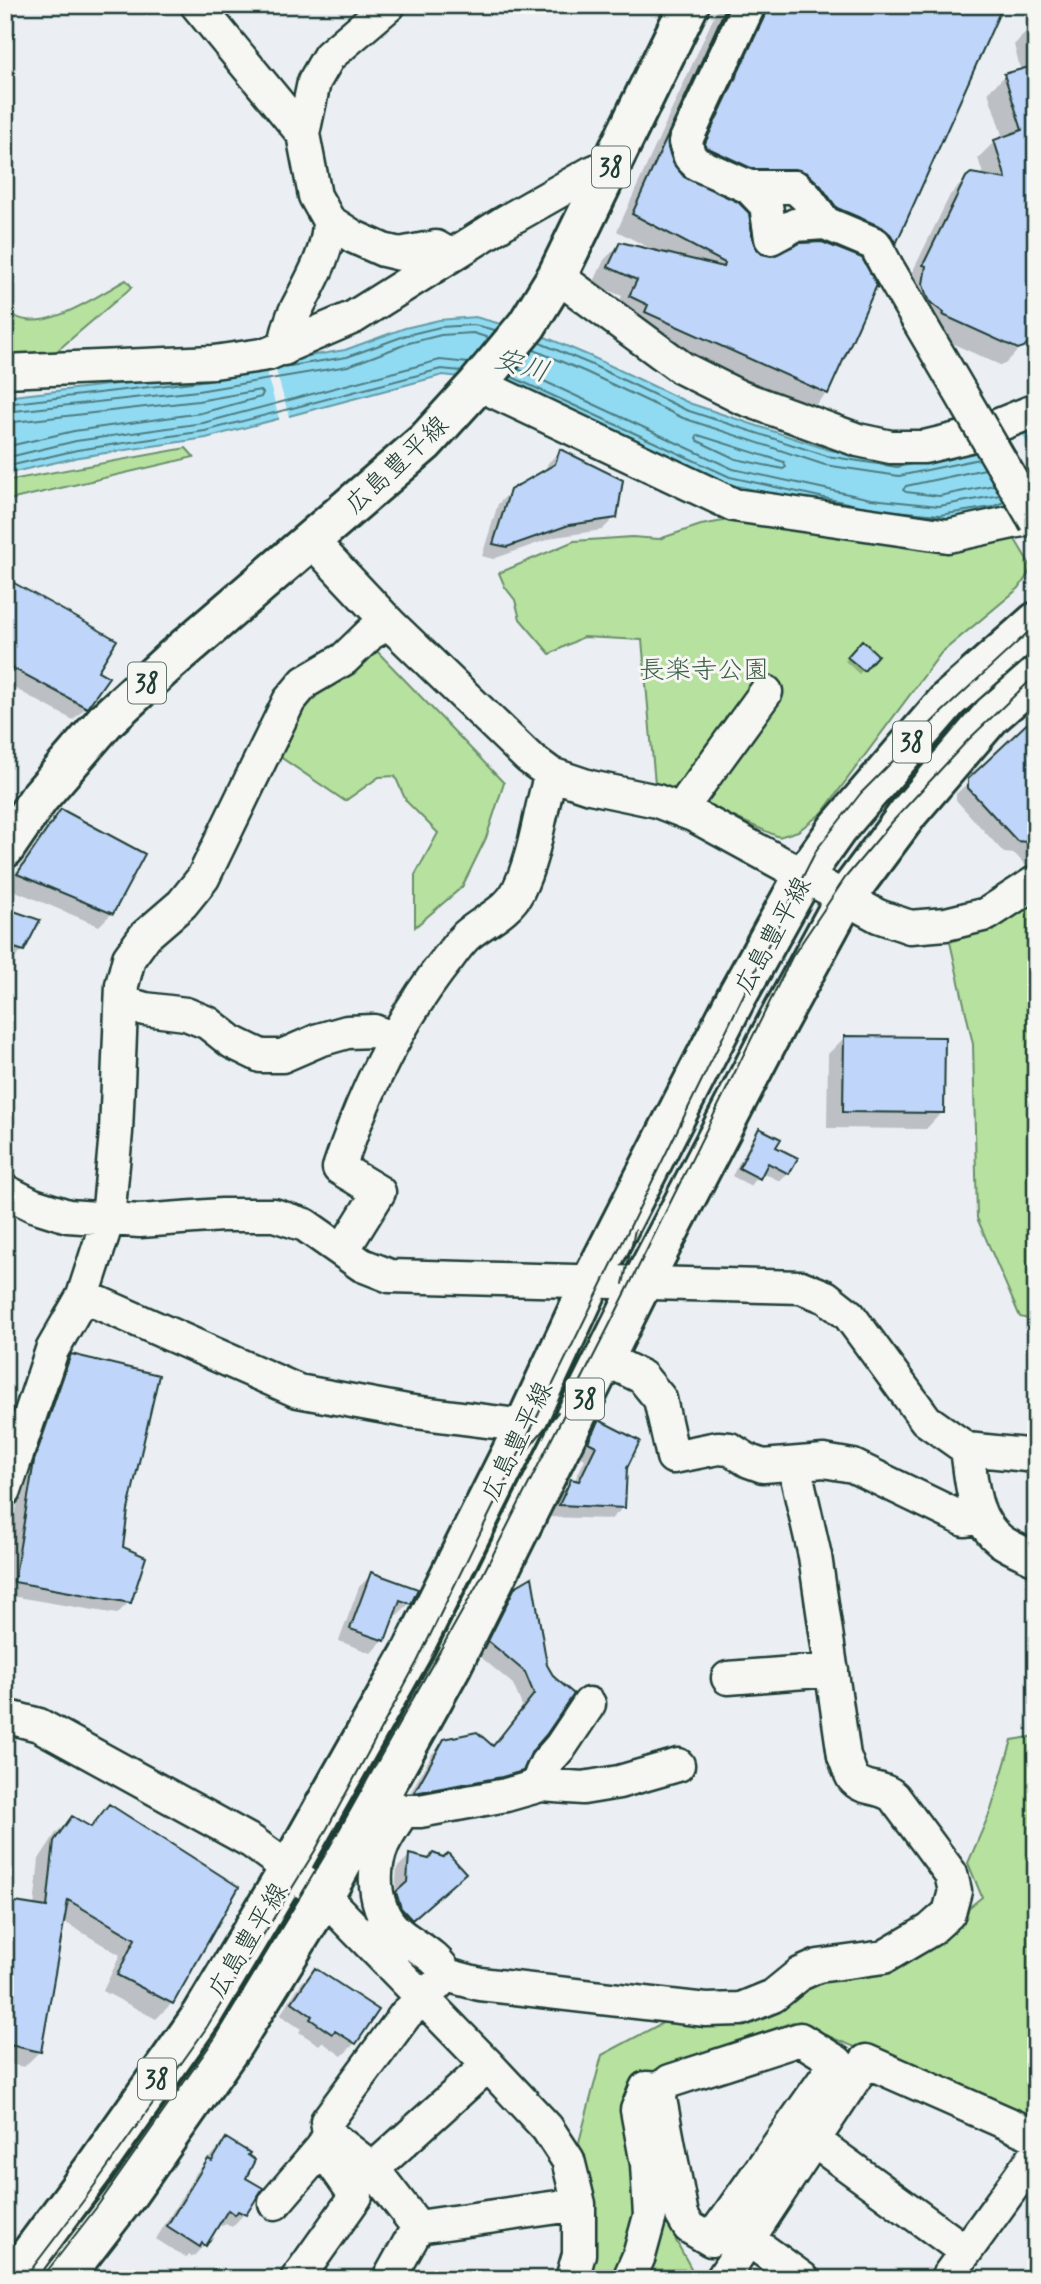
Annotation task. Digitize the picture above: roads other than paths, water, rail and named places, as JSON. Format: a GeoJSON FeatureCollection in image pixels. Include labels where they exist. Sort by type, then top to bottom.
{"type":"FeatureCollection","features":[{"type":"Feature","properties":{"kind":"main road","name":"広島豊平線"},"geometry":{"type":"LineString","coordinates":[[5,848],[39,798],[106,720],[169,662],[425,442],[527,325],[557,276],[689,5]]}},
{"type":"Feature","properties":{"kind":"main road","name":"広島豊平線"},"geometry":{"type":"LineString","coordinates":[[12,2279],[202,2015],[289,1869],[411,1653],[522,1430],[591,1282],[737,996],[803,877],[838,829],[948,700],[1036,622]]}},
{"type":"Feature","properties":{"kind":"main road","name":"広島豊平線"},"geometry":{"type":"LineString","coordinates":[[62,2279],[127,2195],[233,2043],[323,1898],[390,1806],[452,1665],[642,1283],[845,898],[909,812],[992,715],[1036,677]]}},
{"type":"Feature","properties":{"kind":"street"},"geometry":{"type":"LineString","coordinates":[[197,5],[303,134]]}},
{"type":"Feature","properties":{"kind":"street"},"geometry":{"type":"LineString","coordinates":[[284,349],[288,328],[329,235],[329,221],[315,195],[303,134],[314,82],[329,56],[389,5]]}},
{"type":"Feature","properties":{"kind":"street"},"geometry":{"type":"LineString","coordinates":[[478,384],[734,505],[948,536],[1036,519],[875,244],[697,164],[690,157],[685,142],[748,5]]}},
{"type":"Feature","properties":{"kind":"street"},"geometry":{"type":"LineString","coordinates":[[5,371],[214,362],[284,349],[354,317],[450,255],[612,164]]}},
{"type":"Feature","properties":{"kind":"street"},"geometry":{"type":"LineString","coordinates":[[329,221],[354,237],[383,250],[400,254],[436,247],[450,255]]}},
{"type":"Feature","properties":{"kind":"street"},"geometry":{"type":"LineString","coordinates":[[557,276],[682,368],[740,397],[858,440],[891,447],[924,447],[975,435],[1036,410]]}},
{"type":"Feature","properties":{"kind":"street"},"geometry":{"type":"LineString","coordinates":[[311,540],[389,623],[528,757],[551,774],[590,787],[657,802],[693,815],[878,916],[910,927],[946,924],[987,914],[1036,882]]}},
{"type":"Feature","properties":{"kind":"street"},"geometry":{"type":"LineString","coordinates":[[5,1490],[52,1350],[83,1296],[108,1219],[116,1132],[122,985],[130,958],[145,936],[182,904],[203,878],[289,701],[305,682],[344,659],[371,633],[389,623]]}},
{"type":"Feature","properties":{"kind":"street"},"geometry":{"type":"LineString","coordinates":[[689,798],[766,692]]}},
{"type":"Feature","properties":{"kind":"street"},"geometry":{"type":"LineString","coordinates":[[343,1251],[379,1192],[340,1168],[352,1130],[394,1039],[448,958],[467,936],[500,911],[517,893],[533,852],[551,774]]}},
{"type":"Feature","properties":{"kind":"street"},"geometry":{"type":"LineString","coordinates":[[122,1002],[145,1009],[186,1014],[208,1023],[232,1042],[261,1056],[282,1056],[319,1040],[347,1032],[374,1031],[394,1039]]}},
{"type":"Feature","properties":{"kind":"street"},"geometry":{"type":"LineString","coordinates":[[5,1191],[33,1205],[68,1216],[140,1221],[222,1214],[274,1215],[305,1225],[362,1265],[390,1276],[801,1287],[826,1297],[849,1315],[926,1420],[967,1449],[1036,1456]]}},
{"type":"Feature","properties":{"kind":"street"},"geometry":{"type":"LineString","coordinates":[[83,1296],[298,1391],[407,1411],[510,1423],[522,1430]]}},
{"type":"Feature","properties":{"kind":"street"},"geometry":{"type":"LineString","coordinates":[[605,1359],[642,1377],[660,1399],[673,1457],[718,1448],[730,1449],[763,1466],[824,1461],[853,1466],[965,1520],[981,1517]]}},
{"type":"Feature","properties":{"kind":"street"},"geometry":{"type":"LineString","coordinates":[[967,1449],[974,1501],[986,1527],[1002,1542],[1036,1559]]}},
{"type":"Feature","properties":{"kind":"street"},"geometry":{"type":"LineString","coordinates":[[446,1975],[480,1984],[706,2010],[741,2009],[773,1996],[800,1974],[818,1966],[884,1957],[930,1930],[948,1913],[955,1891],[950,1874],[894,1797],[886,1790],[867,1787],[853,1778],[844,1756],[815,1556],[794,1464]]}},
{"type":"Feature","properties":{"kind":"street"},"geometry":{"type":"LineString","coordinates":[[729,1678],[832,1670]]}},
{"type":"Feature","properties":{"kind":"street"},"geometry":{"type":"LineString","coordinates":[[541,1785],[541,1774],[546,1763],[561,1746],[589,1704]]}},
{"type":"Feature","properties":{"kind":"street"},"geometry":{"type":"LineString","coordinates":[[5,1716],[39,1726],[252,1842],[323,1898],[488,2064],[547,2129],[568,2160],[579,2204],[579,2254],[572,2279]]}},
{"type":"Feature","properties":{"kind":"street"},"geometry":{"type":"LineString","coordinates":[[446,1975],[443,1967],[426,1952],[398,1933],[379,1907],[376,1871],[390,1806],[419,1811],[506,1795],[541,1785],[583,1788],[619,1782],[678,1765]]}},
{"type":"Feature","properties":{"kind":"street"},"geometry":{"type":"LineString","coordinates":[[297,2279],[356,2196],[326,2142],[327,2121],[406,2014],[446,1975]]}},
{"type":"Feature","properties":{"kind":"street"},"geometry":{"type":"LineString","coordinates":[[629,2279],[639,2256],[650,2216],[647,2164],[637,2109],[646,2088],[661,2089],[670,2081],[800,2039],[837,2062],[711,2240],[689,2227],[682,2215],[660,2099],[661,2089]]}},
{"type":"Feature","properties":{"kind":"street"},"geometry":{"type":"LineString","coordinates":[[722,2279],[866,2061],[1036,2136]]}},
{"type":"Feature","properties":{"kind":"street"},"geometry":{"type":"LineString","coordinates":[[373,2169],[488,2064]]}},
{"type":"Feature","properties":{"kind":"street"},"geometry":{"type":"LineString","coordinates":[[813,2140],[965,2251]]}},
{"type":"Feature","properties":{"kind":"street"},"geometry":{"type":"LineString","coordinates":[[326,2142],[373,2169],[418,2227]]}},
{"type":"Feature","properties":{"kind":"street"},"geometry":{"type":"LineString","coordinates":[[275,2203],[326,2142]]}},
{"type":"Feature","properties":{"kind":"street"},"geometry":{"type":"LineString","coordinates":[[946,2279],[1036,2154]]}},
{"type":"Feature","properties":{"kind":"street"},"geometry":{"type":"LineString","coordinates":[[418,2227],[579,2204]]}},
{"type":"Feature","properties":{"kind":"street"},"geometry":{"type":"LineString","coordinates":[[389,2279],[418,2227]]}},
{"type":"Feature","properties":{"kind":"street"},"geometry":{"type":"LineString","coordinates":[[748,2239],[803,2279]]}},
{"type":"Feature","properties":{"kind":"water","name":"安川"},"geometry":{"type":"Polygon","coordinates":[[[475,317],[538,334],[689,403],[829,450],[898,460],[1028,433],[1036,429],[1036,498],[995,513],[940,522],[869,515],[728,484],[511,383],[443,375],[206,438],[79,457],[5,474],[5,397],[195,375],[345,350],[405,328],[439,320],[475,317]]]}},
{"type":"Feature","properties":{"kind":"tram line"},"geometry":{"type":"LineString","coordinates":[[24,2279],[205,2030],[316,1849],[417,1662],[817,849],[861,793],[942,712],[1036,625]]}},
{"type":"Feature","properties":{"kind":"tram line"},"geometry":{"type":"LineString","coordinates":[[41,2279],[96,2208],[215,2038],[325,1855],[482,1576],[792,957],[845,878],[893,821],[968,740],[1036,675]]}},
{"type":"Feature","properties":{"kind":"tram line"},"geometry":{"type":"LineString","coordinates":[[623,1284],[635,1230]]}},
{"type":"Feature","properties":{"kind":"tram line"},"geometry":{"type":"LineString","coordinates":[[527,1450],[558,1412]]}},
{"type":"Feature","properties":{"kind":"park label","name":"長楽寺公園"},"geometry":{"type":"Point","coordinates":[704,669]}}]}
